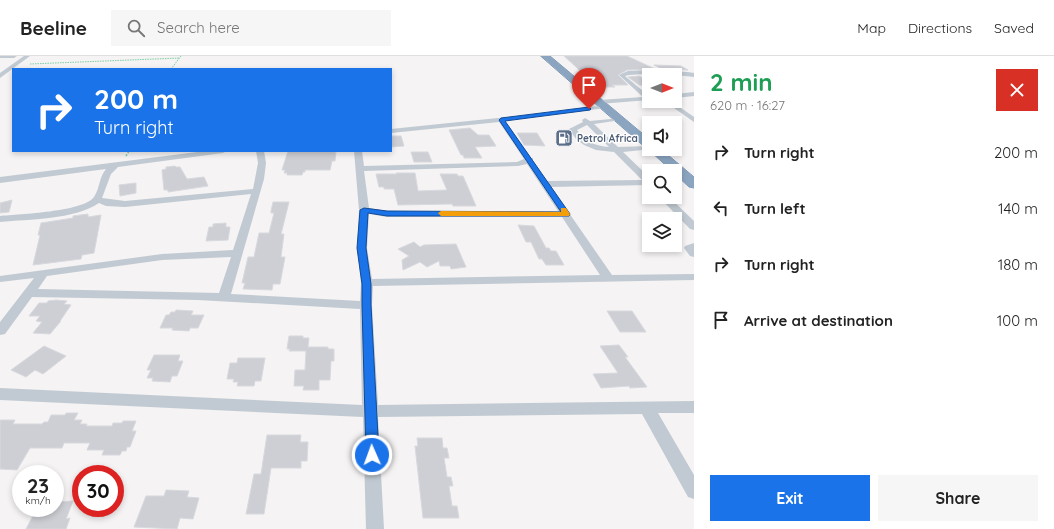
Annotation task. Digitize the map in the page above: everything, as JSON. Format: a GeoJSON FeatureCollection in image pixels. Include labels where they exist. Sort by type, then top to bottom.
{"type":"FeatureCollection","features":[{"type":"Feature","properties":{"kind":"highway"},"geometry":{"type":"LineString","coordinates":[[545,56],[642,140]]}},
{"type":"Feature","properties":{"kind":"highway"},"geometry":{"type":"LineString","coordinates":[[662,156],[694,184]]}},
{"type":"Feature","properties":{"kind":"street"},"geometry":{"type":"LineString","coordinates":[[0,56],[14,56]]}},
{"type":"Feature","properties":{"kind":"street"},"geometry":{"type":"LineString","coordinates":[[0,76],[27,56]]}},
{"type":"Feature","properties":{"kind":"street"},"geometry":{"type":"LineString","coordinates":[[642,73],[628,73],[622,75],[622,77],[642,93]]}},
{"type":"Feature","properties":{"kind":"street"},"geometry":{"type":"LineString","coordinates":[[682,73],[694,76]]}},
{"type":"Feature","properties":{"kind":"street"},"geometry":{"type":"LineString","coordinates":[[682,95],[694,94]]}},
{"type":"Feature","properties":{"kind":"street"},"geometry":{"type":"LineString","coordinates":[[392,131],[573,112],[602,104],[642,99]]}},
{"type":"Feature","properties":{"kind":"street"},"geometry":{"type":"LineString","coordinates":[[677,108],[694,120]]}},
{"type":"Feature","properties":{"kind":"street"},"geometry":{"type":"LineString","coordinates":[[573,112],[589,123],[642,175]]}},
{"type":"Feature","properties":{"kind":"street"},"geometry":{"type":"LineString","coordinates":[[501,120],[530,160],[608,278]]}},
{"type":"Feature","properties":{"kind":"street"},"geometry":{"type":"LineString","coordinates":[[619,120],[589,123],[576,126],[573,129],[580,139],[589,145],[616,148],[642,146]]}},
{"type":"Feature","properties":{"kind":"street"},"geometry":{"type":"LineString","coordinates":[[0,180],[215,152]]}},
{"type":"Feature","properties":{"kind":"street"},"geometry":{"type":"LineString","coordinates":[[224,297],[257,191],[261,173],[260,152]]}},
{"type":"Feature","properties":{"kind":"street"},"geometry":{"type":"LineString","coordinates":[[358,152],[364,210],[362,248],[367,284],[366,305],[376,529]]}},
{"type":"Feature","properties":{"kind":"street"},"geometry":{"type":"LineString","coordinates":[[361,169],[518,164],[530,160]]}},
{"type":"Feature","properties":{"kind":"street"},"geometry":{"type":"LineString","coordinates":[[0,219],[76,210],[87,207],[98,200],[105,174],[116,164]]}},
{"type":"Feature","properties":{"kind":"street"},"geometry":{"type":"LineString","coordinates":[[546,184],[642,182]]}},
{"type":"Feature","properties":{"kind":"street"},"geometry":{"type":"LineString","coordinates":[[98,200],[106,203],[125,204],[257,191]]}},
{"type":"Feature","properties":{"kind":"street"},"geometry":{"type":"LineString","coordinates":[[671,204],[694,227]]}},
{"type":"Feature","properties":{"kind":"street"},"geometry":{"type":"LineString","coordinates":[[364,210],[387,214],[566,214]]}},
{"type":"Feature","properties":{"kind":"street"},"geometry":{"type":"LineString","coordinates":[[694,246],[689,248],[694,254]]}},
{"type":"Feature","properties":{"kind":"street"},"geometry":{"type":"LineString","coordinates":[[0,279],[162,257],[237,253]]}},
{"type":"Feature","properties":{"kind":"street"},"geometry":{"type":"LineString","coordinates":[[0,331],[43,274]]}},
{"type":"Feature","properties":{"kind":"street"},"geometry":{"type":"LineString","coordinates":[[367,284],[694,277]]}},
{"type":"Feature","properties":{"kind":"street"},"geometry":{"type":"LineString","coordinates":[[29,293],[141,294],[366,305]]}},
{"type":"Feature","properties":{"kind":"street"},"geometry":{"type":"LineString","coordinates":[[0,394],[370,411],[694,407]]}},
{"type":"Feature","properties":{"kind":"street"},"geometry":{"type":"LineString","coordinates":[[647,408],[694,491]]}},
{"type":"Feature","properties":{"kind":"path"},"geometry":{"type":"LineString","coordinates":[[15,65],[181,57]]}},
{"type":"Feature","properties":{"kind":"path"},"geometry":{"type":"LineString","coordinates":[[172,68],[181,57]]}},
{"type":"Feature","properties":{"kind":"building"},"geometry":{"type":"Polygon","coordinates":[[[564,56],[627,56],[653,68],[627,70],[618,75],[628,85],[598,87],[564,56]]]}},
{"type":"Feature","properties":{"kind":"building"},"geometry":{"type":"Polygon","coordinates":[[[654,65],[681,66],[688,70],[682,70],[682,68],[660,68],[654,65]]]}},
{"type":"Feature","properties":{"kind":"building"},"geometry":{"type":"Polygon","coordinates":[[[639,76],[642,78],[642,85],[639,85],[628,77],[639,76]]]}},
{"type":"Feature","properties":{"kind":"building"},"geometry":{"type":"Polygon","coordinates":[[[470,128],[478,135],[489,135],[496,146],[475,147],[482,158],[464,158],[463,155],[461,155],[449,130],[470,128]]]}},
{"type":"Feature","properties":{"kind":"building"},"geometry":{"type":"Polygon","coordinates":[[[517,133],[537,133],[545,146],[524,145],[517,133]]]}},
{"type":"Feature","properties":{"kind":"building"},"geometry":{"type":"Polygon","coordinates":[[[392,136],[401,136],[404,146],[392,147],[392,136]]]}},
{"type":"Feature","properties":{"kind":"building"},"geometry":{"type":"Polygon","coordinates":[[[288,152],[336,152],[335,161],[332,161],[330,170],[305,170],[302,175],[287,175],[287,173],[284,173],[285,170],[282,170],[288,152]]]}},
{"type":"Feature","properties":{"kind":"building"},"geometry":{"type":"Polygon","coordinates":[[[411,152],[428,152],[432,162],[414,162],[411,152]]]}},
{"type":"Feature","properties":{"kind":"building"},"geometry":{"type":"Polygon","coordinates":[[[166,167],[180,167],[187,179],[204,177],[208,186],[168,192],[168,190],[164,190],[162,170],[166,169],[166,167]]]}},
{"type":"Feature","properties":{"kind":"building"},"geometry":{"type":"Polygon","coordinates":[[[396,173],[415,173],[418,191],[447,190],[440,174],[457,174],[458,176],[463,176],[476,206],[453,206],[452,204],[398,205],[394,189],[384,189],[384,187],[379,187],[376,174],[397,174],[396,173]]]}},
{"type":"Feature","properties":{"kind":"building"},"geometry":{"type":"Polygon","coordinates":[[[136,183],[136,193],[120,196],[119,185],[136,183]]]}},
{"type":"Feature","properties":{"kind":"building"},"geometry":{"type":"Polygon","coordinates":[[[12,200],[9,212],[0,213],[0,203],[12,200]]]}},
{"type":"Feature","properties":{"kind":"building"},"geometry":{"type":"Polygon","coordinates":[[[273,202],[289,202],[281,234],[284,234],[281,257],[285,257],[280,284],[273,284],[272,290],[243,289],[245,283],[242,283],[248,257],[254,257],[259,233],[269,233],[274,213],[271,213],[273,202]]]}},
{"type":"Feature","properties":{"kind":"building"},"geometry":{"type":"Polygon","coordinates":[[[88,214],[88,217],[101,215],[94,253],[82,255],[81,259],[33,265],[40,235],[38,235],[41,223],[88,214]]]}},
{"type":"Feature","properties":{"kind":"building"},"geometry":{"type":"Polygon","coordinates":[[[226,223],[226,227],[230,227],[228,240],[206,241],[209,227],[213,227],[213,224],[226,223]]]}},
{"type":"Feature","properties":{"kind":"building"},"geometry":{"type":"Polygon","coordinates":[[[518,225],[534,226],[546,248],[549,248],[551,251],[556,251],[564,265],[546,265],[542,259],[539,259],[531,242],[526,242],[518,225]]]}},
{"type":"Feature","properties":{"kind":"building"},"geometry":{"type":"Polygon","coordinates":[[[414,242],[420,247],[424,245],[456,244],[466,267],[451,269],[450,266],[440,266],[439,261],[427,267],[420,262],[403,270],[402,260],[409,256],[398,249],[414,242]]]}},
{"type":"Feature","properties":{"kind":"building"},"geometry":{"type":"Polygon","coordinates":[[[48,301],[67,301],[64,304],[71,305],[61,321],[50,334],[33,333],[42,322],[36,321],[40,316],[29,316],[39,303],[47,303],[48,301]]]}},
{"type":"Feature","properties":{"kind":"building"},"geometry":{"type":"Polygon","coordinates":[[[176,310],[193,311],[191,315],[204,315],[198,328],[190,328],[189,331],[172,330],[173,328],[160,328],[166,315],[169,315],[171,312],[175,312],[176,310]]]}},
{"type":"Feature","properties":{"kind":"building"},"geometry":{"type":"Polygon","coordinates":[[[607,311],[632,311],[646,332],[620,332],[607,311]]]}},
{"type":"Feature","properties":{"kind":"building"},"geometry":{"type":"Polygon","coordinates":[[[289,336],[303,336],[303,338],[309,338],[308,347],[328,347],[328,349],[334,349],[334,361],[331,361],[330,380],[319,380],[319,390],[303,390],[304,386],[294,386],[295,370],[305,370],[306,351],[289,351],[290,349],[287,349],[289,336]]]}},
{"type":"Feature","properties":{"kind":"building"},"geometry":{"type":"Polygon","coordinates":[[[619,345],[628,357],[625,357],[647,387],[630,388],[629,386],[601,388],[593,374],[618,373],[600,346],[619,345]]]}},
{"type":"Feature","properties":{"kind":"building"},"geometry":{"type":"Polygon","coordinates":[[[44,346],[66,356],[43,374],[35,370],[26,377],[11,370],[44,346]]]}},
{"type":"Feature","properties":{"kind":"building"},"geometry":{"type":"Polygon","coordinates":[[[154,355],[180,355],[178,361],[183,361],[177,376],[172,376],[170,382],[152,381],[153,378],[147,378],[151,370],[147,370],[154,355]]]}},
{"type":"Feature","properties":{"kind":"building"},"geometry":{"type":"Polygon","coordinates":[[[238,358],[265,358],[261,381],[255,381],[254,386],[237,386],[238,382],[233,382],[234,379],[227,379],[230,363],[237,363],[238,358]]]}},
{"type":"Feature","properties":{"kind":"building"},"geometry":{"type":"Polygon","coordinates":[[[66,413],[78,413],[74,420],[82,420],[80,424],[87,424],[86,426],[112,426],[113,423],[136,421],[132,431],[136,431],[130,447],[127,447],[126,451],[122,451],[120,455],[102,455],[104,450],[87,450],[90,443],[64,443],[62,448],[30,448],[20,465],[12,465],[12,470],[0,469],[0,420],[15,420],[13,424],[42,424],[44,422],[48,422],[51,415],[65,415],[66,413]]]}},
{"type":"Feature","properties":{"kind":"building"},"geometry":{"type":"Polygon","coordinates":[[[267,435],[301,435],[300,442],[308,442],[307,461],[301,461],[301,468],[271,468],[264,514],[246,514],[254,474],[261,474],[267,435]]]}},
{"type":"Feature","properties":{"kind":"building"},"geometry":{"type":"Polygon","coordinates":[[[417,438],[442,438],[443,448],[447,448],[449,458],[444,458],[447,477],[451,477],[453,486],[449,486],[452,506],[457,506],[459,518],[423,518],[415,446],[418,446],[417,438]]]}},
{"type":"Feature","properties":{"kind":"building"},"geometry":{"type":"Polygon","coordinates":[[[166,490],[189,491],[187,497],[199,498],[193,519],[180,518],[177,529],[134,527],[146,496],[164,496],[166,490]]]}},
{"type":"Feature","properties":{"kind":"building"},"geometry":{"type":"Polygon","coordinates":[[[72,501],[66,519],[70,518],[66,529],[26,529],[32,517],[64,517],[64,502],[72,501]]]}},
{"type":"Feature","properties":{"kind":"slow traffic"},"geometry":{"type":"LineString","coordinates":[[441,213],[566,214],[563,210]]}},
{"type":"Feature","properties":{"kind":"place","name":"Petrol Africa"},"geometry":{"type":"Point","coordinates":[564,138]}},
{"type":"Feature","properties":{"kind":"route"},"geometry":{"type":"LineString","coordinates":[[372,455],[366,305],[367,284],[363,265],[362,248],[364,210],[387,214],[566,214],[501,120],[589,109]]}}]}
